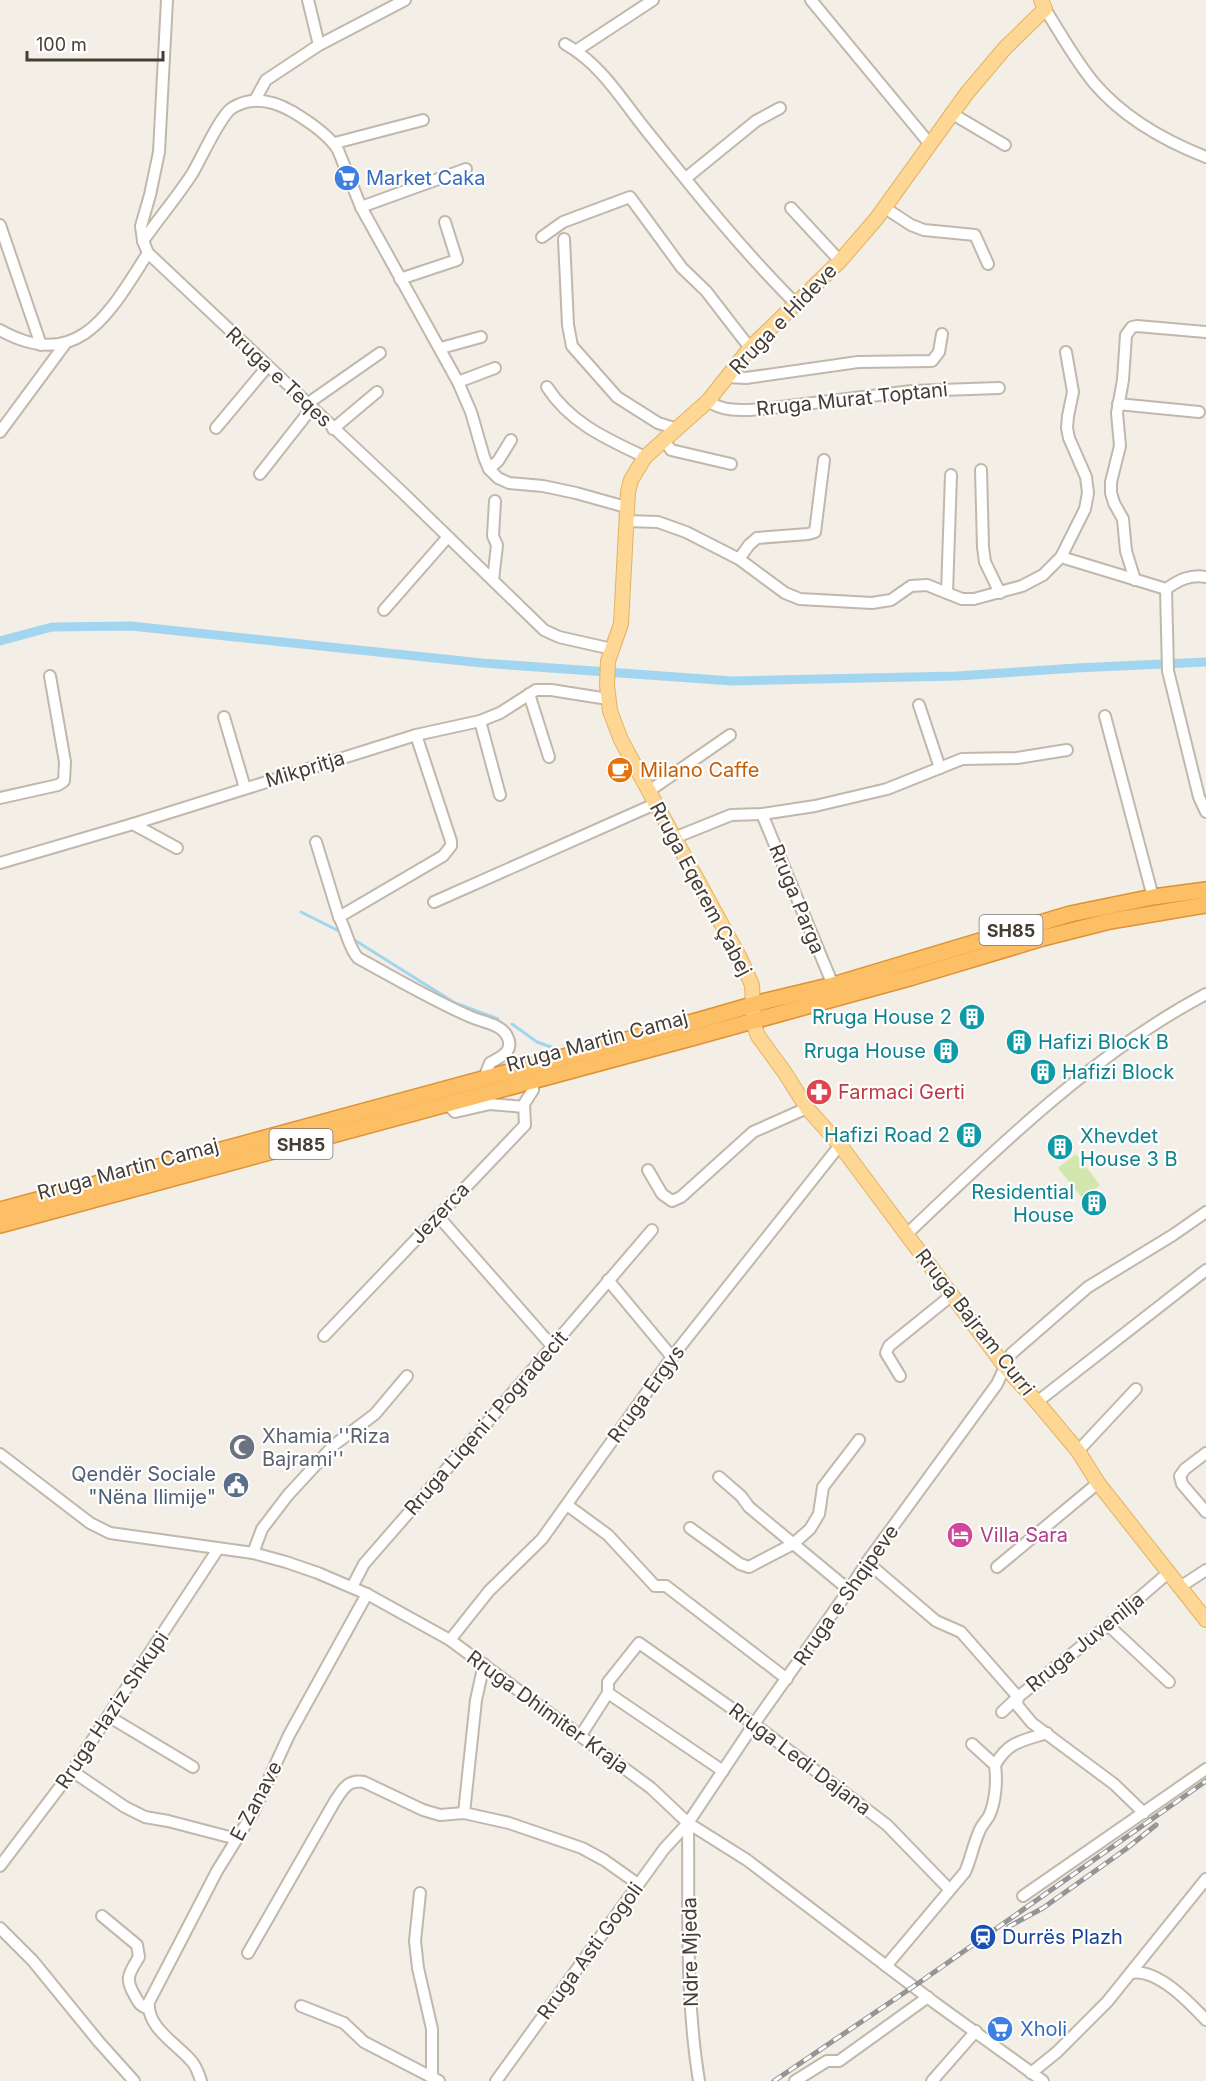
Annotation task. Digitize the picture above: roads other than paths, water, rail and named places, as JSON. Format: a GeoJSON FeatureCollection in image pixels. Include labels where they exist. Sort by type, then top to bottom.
{"type":"FeatureCollection","features":[{"type":"Feature","properties":{"kind":"highway","name":"Rruga Martin Camaj"},"geometry":{"type":"LineString","coordinates":[[0,1210],[754,1004],[833,985],[1040,922],[1153,897],[1206,890]]}},
{"type":"Feature","properties":{"kind":"highway","name":"Rruga Martin Camaj"},"geometry":{"type":"LineString","coordinates":[[0,1225],[754,1020],[1082,928],[1206,905]]}},
{"type":"Feature","properties":{"kind":"main road","name":"Rruga e Hideve"},"geometry":{"type":"LineString","coordinates":[[610,655],[621,624],[626,514],[631,480],[645,457],[708,402],[750,348],[840,261],[885,208],[951,113],[1043,4]]}},
{"type":"Feature","properties":{"kind":"main road","name":"Rruga Eqerem Çabej"},"geometry":{"type":"LineString","coordinates":[[610,655],[608,692],[614,725],[740,958],[752,985],[754,1020]]}},
{"type":"Feature","properties":{"kind":"main road","name":"Rruga Bajram Curri"},"geometry":{"type":"LineString","coordinates":[[754,1020],[758,1036],[807,1108],[840,1145],[1006,1368],[1078,1451],[1098,1483],[1206,1620]]}},
{"type":"Feature","properties":{"kind":"street","name":"Rruga e Teqes"},"geometry":{"type":"LineString","coordinates":[[167,0],[159,152],[141,226],[148,253],[493,579],[537,624],[551,634],[610,655]]}},
{"type":"Feature","properties":{"kind":"street"},"geometry":{"type":"LineString","coordinates":[[308,0],[319,45]]}},
{"type":"Feature","properties":{"kind":"street"},"geometry":{"type":"LineString","coordinates":[[255,100],[266,80],[319,45],[405,0]]}},
{"type":"Feature","properties":{"kind":"street"},"geometry":{"type":"LineString","coordinates":[[577,50],[653,0]]}},
{"type":"Feature","properties":{"kind":"street"},"geometry":{"type":"LineString","coordinates":[[811,0],[929,143]]}},
{"type":"Feature","properties":{"kind":"street"},"geometry":{"type":"LineString","coordinates":[[1043,4],[1078,63],[1094,84],[1116,105],[1138,122],[1206,157]]}},
{"type":"Feature","properties":{"kind":"street"},"geometry":{"type":"LineString","coordinates":[[565,44],[577,50],[611,83],[645,129],[748,254],[796,304]]}},
{"type":"Feature","properties":{"kind":"street"},"geometry":{"type":"LineString","coordinates":[[143,240],[191,174],[228,111],[244,102],[255,100],[277,104],[299,116],[334,143],[361,207],[458,382],[471,412],[484,457],[489,469],[498,478],[509,483],[543,486],[604,500],[626,514],[670,526],[739,559],[785,593],[800,599],[873,603],[891,600],[911,586],[927,585],[962,599],[968,599],[1000,593],[1022,586],[1044,575],[1061,557],[1085,509],[1088,493],[1086,477],[1067,428],[1072,393],[1066,352]]}},
{"type":"Feature","properties":{"kind":"street"},"geometry":{"type":"LineString","coordinates":[[686,178],[756,122],[780,108]]}},
{"type":"Feature","properties":{"kind":"street"},"geometry":{"type":"LineString","coordinates":[[951,113],[1005,146]]}},
{"type":"Feature","properties":{"kind":"street"},"geometry":{"type":"LineString","coordinates":[[334,143],[423,120]]}},
{"type":"Feature","properties":{"kind":"street"},"geometry":{"type":"LineString","coordinates":[[361,207],[466,169]]}},
{"type":"Feature","properties":{"kind":"street"},"geometry":{"type":"LineString","coordinates":[[543,237],[563,222],[630,196],[682,268],[706,291],[750,348]]}},
{"type":"Feature","properties":{"kind":"street"},"geometry":{"type":"LineString","coordinates":[[791,208],[840,261]]}},
{"type":"Feature","properties":{"kind":"street"},"geometry":{"type":"LineString","coordinates":[[885,208],[910,225],[924,230],[973,233],[979,241],[988,264]]}},
{"type":"Feature","properties":{"kind":"street"},"geometry":{"type":"LineString","coordinates":[[400,279],[457,260],[445,222]]}},
{"type":"Feature","properties":{"kind":"street"},"geometry":{"type":"LineString","coordinates":[[0,225],[41,345]]}},
{"type":"Feature","properties":{"kind":"street"},"geometry":{"type":"LineString","coordinates":[[564,239],[568,332],[572,346],[617,397],[658,423],[677,429]]}},
{"type":"Feature","properties":{"kind":"street"},"geometry":{"type":"LineString","coordinates":[[0,432],[65,344],[89,330],[111,310],[148,253]]}},
{"type":"Feature","properties":{"kind":"street"},"geometry":{"type":"LineString","coordinates":[[1135,580],[1126,551],[1123,519],[1111,493],[1111,483],[1120,446],[1118,404],[1123,380],[1126,334],[1132,327],[1206,332]]}},
{"type":"Feature","properties":{"kind":"street"},"geometry":{"type":"LineString","coordinates":[[0,330],[18,340],[41,345],[65,344]]}},
{"type":"Feature","properties":{"kind":"street"},"geometry":{"type":"LineString","coordinates":[[727,377],[746,378],[858,362],[932,361],[939,352],[942,334]]}},
{"type":"Feature","properties":{"kind":"street"},"geometry":{"type":"LineString","coordinates":[[441,348],[481,337]]}},
{"type":"Feature","properties":{"kind":"street"},"geometry":{"type":"LineString","coordinates":[[260,474],[309,407],[380,353]]}},
{"type":"Feature","properties":{"kind":"street"},"geometry":{"type":"LineString","coordinates":[[216,428],[267,367]]}},
{"type":"Feature","properties":{"kind":"street"},"geometry":{"type":"LineString","coordinates":[[458,382],[495,368]]}},
{"type":"Feature","properties":{"kind":"street"},"geometry":{"type":"LineString","coordinates":[[546,387],[580,423],[645,457]]}},
{"type":"Feature","properties":{"kind":"street","name":"Rruga Murat Toptani"},"geometry":{"type":"LineString","coordinates":[[708,402],[717,408],[726,410],[747,410],[912,391],[999,388]]}},
{"type":"Feature","properties":{"kind":"street"},"geometry":{"type":"LineString","coordinates":[[333,429],[377,392]]}},
{"type":"Feature","properties":{"kind":"street"},"geometry":{"type":"LineString","coordinates":[[1118,404],[1199,412]]}},
{"type":"Feature","properties":{"kind":"street"},"geometry":{"type":"LineString","coordinates":[[489,469],[498,461],[511,440]]}},
{"type":"Feature","properties":{"kind":"street"},"geometry":{"type":"LineString","coordinates":[[664,440],[671,450],[731,464]]}},
{"type":"Feature","properties":{"kind":"street"},"geometry":{"type":"LineString","coordinates":[[739,559],[749,544],[757,538],[815,532],[824,460]]}},
{"type":"Feature","properties":{"kind":"street"},"geometry":{"type":"LineString","coordinates":[[981,470],[982,547],[985,562],[1000,593]]}},
{"type":"Feature","properties":{"kind":"street"},"geometry":{"type":"LineString","coordinates":[[947,593],[951,475]]}},
{"type":"Feature","properties":{"kind":"street"},"geometry":{"type":"LineString","coordinates":[[493,579],[497,545],[493,536],[495,501]]}},
{"type":"Feature","properties":{"kind":"street"},"geometry":{"type":"LineString","coordinates":[[384,610],[447,538]]}},
{"type":"Feature","properties":{"kind":"street"},"geometry":{"type":"LineString","coordinates":[[1061,557],[1166,589]]}},
{"type":"Feature","properties":{"kind":"street"},"geometry":{"type":"LineString","coordinates":[[1166,589],[1179,580],[1192,576],[1206,577]]}},
{"type":"Feature","properties":{"kind":"street"},"geometry":{"type":"LineString","coordinates":[[1166,589],[1168,671],[1199,797],[1206,812]]}},
{"type":"Feature","properties":{"kind":"street"},"geometry":{"type":"LineString","coordinates":[[0,798],[64,782],[65,762],[50,676]]}},
{"type":"Feature","properties":{"kind":"street","name":"Mikpritja"},"geometry":{"type":"LineString","coordinates":[[0,863],[133,824],[416,735],[480,721],[500,713],[529,694],[543,689],[608,692]]}},
{"type":"Feature","properties":{"kind":"street"},"geometry":{"type":"LineString","coordinates":[[529,694],[549,757]]}},
{"type":"Feature","properties":{"kind":"street"},"geometry":{"type":"LineString","coordinates":[[919,705],[940,768]]}},
{"type":"Feature","properties":{"kind":"street"},"geometry":{"type":"LineString","coordinates":[[1105,716],[1153,897]]}},
{"type":"Feature","properties":{"kind":"street"},"geometry":{"type":"LineString","coordinates":[[224,717],[245,788]]}},
{"type":"Feature","properties":{"kind":"street"},"geometry":{"type":"LineString","coordinates":[[480,721],[500,795]]}},
{"type":"Feature","properties":{"kind":"street"},"geometry":{"type":"LineString","coordinates":[[339,917],[443,856],[451,846],[416,735]]}},
{"type":"Feature","properties":{"kind":"street"},"geometry":{"type":"LineString","coordinates":[[649,791],[730,735]]}},
{"type":"Feature","properties":{"kind":"street"},"geometry":{"type":"LineString","coordinates":[[674,838],[731,815],[762,814],[815,806],[886,789],[962,759],[1017,758],[1067,750]]}},
{"type":"Feature","properties":{"kind":"street"},"geometry":{"type":"LineString","coordinates":[[434,902],[655,804]]}},
{"type":"Feature","properties":{"kind":"street","name":"Rruga Parga"},"geometry":{"type":"LineString","coordinates":[[762,814],[833,985]]}},
{"type":"Feature","properties":{"kind":"street"},"geometry":{"type":"LineString","coordinates":[[133,824],[177,848]]}},
{"type":"Feature","properties":{"kind":"street"},"geometry":{"type":"LineString","coordinates":[[316,842],[339,917],[346,928],[354,954],[461,1012],[506,1033],[510,1047],[508,1052],[490,1063],[484,1078]]}},
{"type":"Feature","properties":{"kind":"street"},"geometry":{"type":"LineString","coordinates":[[907,1234],[988,1157],[1089,1070],[1206,994]]}},
{"type":"Feature","properties":{"kind":"street","name":"Jezerca"},"geometry":{"type":"LineString","coordinates":[[324,1336],[525,1125],[525,1101],[533,1090],[533,1080]]}},
{"type":"Feature","properties":{"kind":"street"},"geometry":{"type":"LineString","coordinates":[[446,1103],[455,1112],[490,1104],[524,1107]]}},
{"type":"Feature","properties":{"kind":"street"},"geometry":{"type":"LineString","coordinates":[[648,1170],[662,1194],[672,1201],[681,1197],[753,1132],[807,1108]]}},
{"type":"Feature","properties":{"kind":"street","name":"Rruga Ergys"},"geometry":{"type":"LineString","coordinates":[[450,1640],[489,1591],[542,1539],[672,1357],[840,1145]]}},
{"type":"Feature","properties":{"kind":"street","name":"Rruga e Shqipeve"},"geometry":{"type":"LineString","coordinates":[[688,1823],[867,1562],[998,1384],[1011,1354],[1088,1287],[1173,1236],[1206,1212]]}},
{"type":"Feature","properties":{"kind":"street"},"geometry":{"type":"LineString","coordinates":[[438,1216],[552,1346]]}},
{"type":"Feature","properties":{"kind":"street","name":"Rruga Liqeni i Pogradecit"},"geometry":{"type":"LineString","coordinates":[[352,1587],[364,1564],[652,1230]]}},
{"type":"Feature","properties":{"kind":"street"},"geometry":{"type":"LineString","coordinates":[[1037,1402],[1206,1270]]}},
{"type":"Feature","properties":{"kind":"street"},"geometry":{"type":"LineString","coordinates":[[608,1280],[672,1357]]}},
{"type":"Feature","properties":{"kind":"street"},"geometry":{"type":"LineString","coordinates":[[900,1377],[886,1353],[889,1346],[952,1295]]}},
{"type":"Feature","properties":{"kind":"street"},"geometry":{"type":"LineString","coordinates":[[253,1553],[262,1529],[288,1495],[334,1445],[375,1414],[407,1376]]}},
{"type":"Feature","properties":{"kind":"street"},"geometry":{"type":"LineString","coordinates":[[1078,1451],[1136,1389]]}},
{"type":"Feature","properties":{"kind":"street"},"geometry":{"type":"LineString","coordinates":[[690,1528],[740,1564],[749,1567],[793,1544],[810,1529],[819,1514],[823,1487],[859,1440]]}},
{"type":"Feature","properties":{"kind":"street"},"geometry":{"type":"LineString","coordinates":[[1206,1453],[1185,1469],[1180,1476],[1182,1484],[1206,1512]]}},
{"type":"Feature","properties":{"kind":"street","name":"Rruga Dhimiter Kraja"},"geometry":{"type":"LineString","coordinates":[[0,1454],[90,1523],[110,1533],[253,1553],[318,1573],[367,1594],[450,1640],[651,1788],[688,1823],[747,1860],[1043,2081]]}},
{"type":"Feature","properties":{"kind":"street"},"geometry":{"type":"LineString","coordinates":[[719,1477],[741,1496],[749,1507],[849,1590]]}},
{"type":"Feature","properties":{"kind":"street"},"geometry":{"type":"LineString","coordinates":[[997,1567],[1098,1483]]}},
{"type":"Feature","properties":{"kind":"street"},"geometry":{"type":"LineString","coordinates":[[567,1505],[608,1535],[655,1587],[666,1586],[787,1679]]}},
{"type":"Feature","properties":{"kind":"street","name":"Rruga Haziz Shkupi"},"geometry":{"type":"LineString","coordinates":[[0,1866],[7,1860],[72,1771],[218,1549]]}},
{"type":"Feature","properties":{"kind":"street"},"geometry":{"type":"LineString","coordinates":[[867,1562],[936,1621],[961,1632],[1018,1697],[1017,1705],[1032,1723],[1114,1784],[1143,1813]]}},
{"type":"Feature","properties":{"kind":"street"},"geometry":{"type":"LineString","coordinates":[[1180,1587],[1206,1570]]}},
{"type":"Feature","properties":{"kind":"street","name":"Rruga Juvenilja"},"geometry":{"type":"LineString","coordinates":[[1002,1712],[1168,1573]]}},
{"type":"Feature","properties":{"kind":"street","name":"E Zanave"},"geometry":{"type":"LineString","coordinates":[[149,2009],[149,2002],[190,1921],[217,1871],[254,1811],[289,1735],[367,1594]]}},
{"type":"Feature","properties":{"kind":"street"},"geometry":{"type":"LineString","coordinates":[[1108,1625],[1169,1682]]}},
{"type":"Feature","properties":{"kind":"street","name":"Rruga Ledi Dajana"},"geometry":{"type":"LineString","coordinates":[[608,1693],[608,1682],[639,1643],[754,1724],[887,1825],[949,1889]]}},
{"type":"Feature","properties":{"kind":"street"},"geometry":{"type":"LineString","coordinates":[[464,1813],[476,1700],[484,1664]]}},
{"type":"Feature","properties":{"kind":"street"},"geometry":{"type":"LineString","coordinates":[[581,1735],[608,1693],[723,1771]]}},
{"type":"Feature","properties":{"kind":"street"},"geometry":{"type":"LineString","coordinates":[[108,1716],[193,1767]]}},
{"type":"Feature","properties":{"kind":"street"},"geometry":{"type":"LineString","coordinates":[[886,1966],[964,1872],[979,1831],[989,1815],[993,1802],[995,1765],[1004,1750],[1011,1745],[1047,1733]]}},
{"type":"Feature","properties":{"kind":"street"},"geometry":{"type":"LineString","coordinates":[[972,1744],[995,1765]]}},
{"type":"Feature","properties":{"kind":"street"},"geometry":{"type":"LineString","coordinates":[[1023,1896],[1206,1769]]}},
{"type":"Feature","properties":{"kind":"street"},"geometry":{"type":"LineString","coordinates":[[72,1771],[125,1807],[145,1817],[237,1839]]}},
{"type":"Feature","properties":{"kind":"street"},"geometry":{"type":"LineString","coordinates":[[248,1953],[335,1801],[348,1784],[355,1780],[364,1782],[423,1810],[440,1815],[464,1813],[509,1823],[582,1848],[604,1860],[638,1884]]}},
{"type":"Feature","properties":{"kind":"street","name":"Rruga Asti Gogoli"},"geometry":{"type":"LineString","coordinates":[[496,2081],[664,1849],[688,1823]]}},
{"type":"Feature","properties":{"kind":"street","name":"Ndre Mjeda"},"geometry":{"type":"LineString","coordinates":[[688,1823],[690,1993],[699,2081]]}},
{"type":"Feature","properties":{"kind":"street"},"geometry":{"type":"LineString","coordinates":[[1032,2073],[1082,2029],[1131,1973],[1163,1930],[1206,1879]]}},
{"type":"Feature","properties":{"kind":"street"},"geometry":{"type":"LineString","coordinates":[[420,1893],[415,1941],[418,1968],[432,2029],[436,2079]]}},
{"type":"Feature","properties":{"kind":"street"},"geometry":{"type":"LineString","coordinates":[[102,1916],[137,1945],[139,1957],[129,1975],[128,1985],[140,2006],[149,2009],[152,2018],[174,2046],[193,2063],[201,2081]]}},
{"type":"Feature","properties":{"kind":"street"},"geometry":{"type":"LineString","coordinates":[[0,1928],[33,1961],[134,2081]]}},
{"type":"Feature","properties":{"kind":"street"},"geometry":{"type":"LineString","coordinates":[[1131,1973],[1147,1973],[1170,1987],[1206,2019]]}},
{"type":"Feature","properties":{"kind":"street"},"geometry":{"type":"LineString","coordinates":[[795,2081],[826,2061],[839,2061],[928,1997]]}},
{"type":"Feature","properties":{"kind":"street"},"geometry":{"type":"LineString","coordinates":[[301,2006],[344,2023],[364,2042],[436,2079]]}},
{"type":"Feature","properties":{"kind":"street"},"geometry":{"type":"LineString","coordinates":[[932,2081],[976,2031]]}},
{"type":"Feature","properties":{"kind":"waterway"},"geometry":{"type":"LineString","coordinates":[[0,641],[52,627],[131,626],[482,663],[732,681],[957,676],[1206,662]]}},
{"type":"Feature","properties":{"kind":"waterway"},"geometry":{"type":"LineString","coordinates":[[301,912],[341,932]]}},
{"type":"Feature","properties":{"kind":"waterway"},"geometry":{"type":"LineString","coordinates":[[356,941],[455,1003],[498,1019]]}},
{"type":"Feature","properties":{"kind":"waterway"},"geometry":{"type":"LineString","coordinates":[[512,1024],[537,1042],[554,1048]]}},
{"type":"Feature","properties":{"kind":"railway"},"geometry":{"type":"LineString","coordinates":[[774,2081],[923,1980],[1206,1781]]}},
{"type":"Feature","properties":{"kind":"railway"},"geometry":{"type":"LineString","coordinates":[[1008,1927],[1043,1908],[1156,1825]]}},
{"type":"Feature","properties":{"kind":"place","name":"Market Caka"},"geometry":{"type":"Point","coordinates":[347,178]}},
{"type":"Feature","properties":{"kind":"place","name":"Milano Caffe"},"geometry":{"type":"Point","coordinates":[620,770]}},
{"type":"Feature","properties":{"kind":"place","name":"Rruga House 2"},"geometry":{"type":"Point","coordinates":[972,1017]}},
{"type":"Feature","properties":{"kind":"place","name":"Hafizi Block B"},"geometry":{"type":"Point","coordinates":[1019,1042]}},
{"type":"Feature","properties":{"kind":"place","name":"Rruga House"},"geometry":{"type":"Point","coordinates":[946,1051]}},
{"type":"Feature","properties":{"kind":"place","name":"Hafizi Block"},"geometry":{"type":"Point","coordinates":[1043,1072]}},
{"type":"Feature","properties":{"kind":"place","name":"Farmaci Gerti"},"geometry":{"type":"Point","coordinates":[819,1092]}},
{"type":"Feature","properties":{"kind":"place","name":"Hafizi Road 2"},"geometry":{"type":"Point","coordinates":[969,1135]}},
{"type":"Feature","properties":{"kind":"place","name":"Xhevdet House 3 B"},"geometry":{"type":"Point","coordinates":[1060,1147]}},
{"type":"Feature","properties":{"kind":"place","name":"Residential House"},"geometry":{"type":"Point","coordinates":[1094,1203]}},
{"type":"Feature","properties":{"kind":"place","name":"Xhamia ''Riza Bajrami''"},"geometry":{"type":"Point","coordinates":[242,1447]}},
{"type":"Feature","properties":{"kind":"place","name":"Qendër Sociale \"Nëna Ilimije\""},"geometry":{"type":"Point","coordinates":[236,1485]}},
{"type":"Feature","properties":{"kind":"place","name":"Villa Sara"},"geometry":{"type":"Point","coordinates":[960,1535]}},
{"type":"Feature","properties":{"kind":"place","name":"Durrës Plazh"},"geometry":{"type":"Point","coordinates":[983,1937]}},
{"type":"Feature","properties":{"kind":"place","name":"Xholi"},"geometry":{"type":"Point","coordinates":[1000,2029]}}]}
